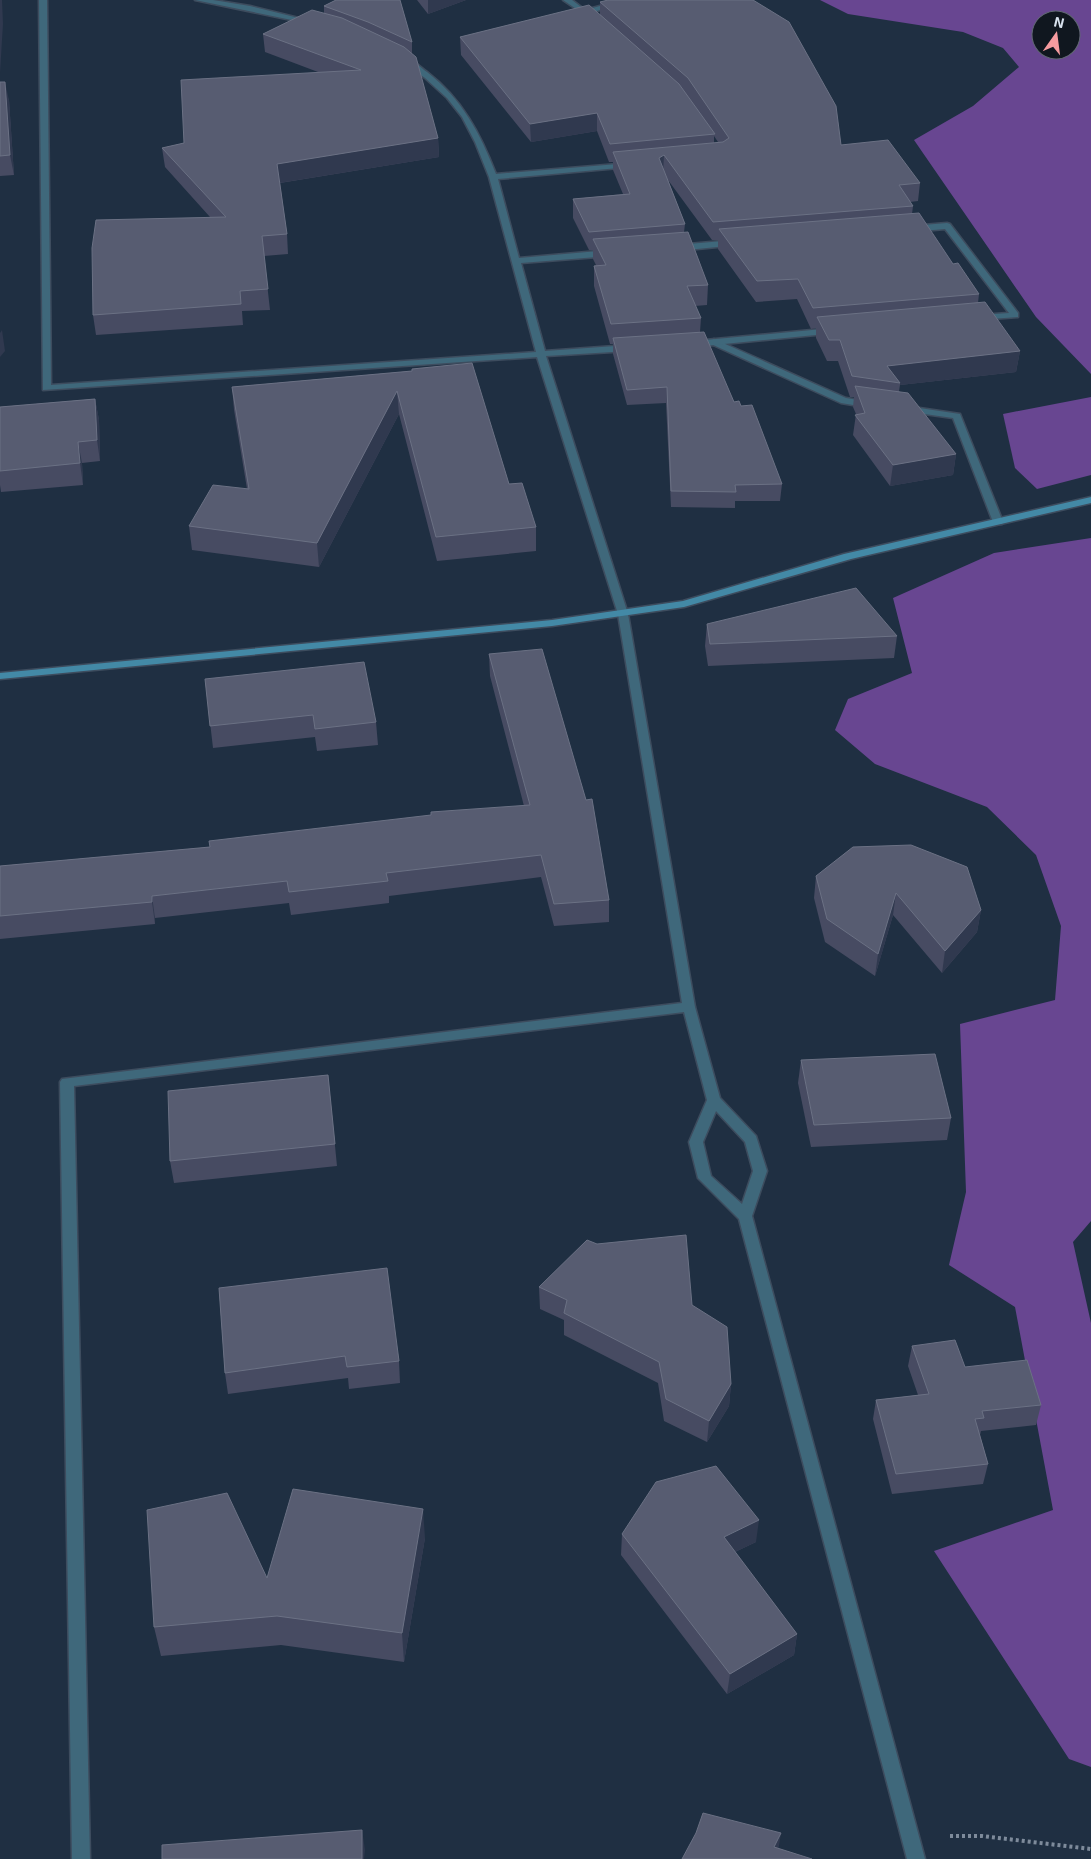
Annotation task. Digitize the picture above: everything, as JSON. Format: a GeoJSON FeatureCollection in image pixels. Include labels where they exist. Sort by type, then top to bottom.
{"type":"FeatureCollection","features":[{"type":"Feature","properties":{"kind":"street"},"geometry":{"type":"LineString","coordinates":[[43,0],[46,388],[637,347]]}},
{"type":"Feature","properties":{"kind":"street"},"geometry":{"type":"LineString","coordinates":[[199,0],[250,8],[325,27]]}},
{"type":"Feature","properties":{"kind":"street"},"geometry":{"type":"LineString","coordinates":[[567,0],[599,24]]}},
{"type":"Feature","properties":{"kind":"street"},"geometry":{"type":"LineString","coordinates":[[585,12],[630,0]]}},
{"type":"Feature","properties":{"kind":"street"},"geometry":{"type":"LineString","coordinates":[[393,54],[417,67],[461,110],[482,149],[493,177],[541,354],[623,614],[689,1007],[714,1100],[751,1140],[760,1171],[745,1216]]}},
{"type":"Feature","properties":{"kind":"street"},"geometry":{"type":"LineString","coordinates":[[493,177],[636,164]]}},
{"type":"Feature","properties":{"kind":"street"},"geometry":{"type":"LineString","coordinates":[[898,230],[946,226],[1015,315],[966,319]]}},
{"type":"Feature","properties":{"kind":"street"},"geometry":{"type":"LineString","coordinates":[[663,249],[741,243]]}},
{"type":"Feature","properties":{"kind":"street"},"geometry":{"type":"LineString","coordinates":[[516,261],[624,252]]}},
{"type":"Feature","properties":{"kind":"street"},"geometry":{"type":"LineString","coordinates":[[685,344],[840,331]]}},
{"type":"Feature","properties":{"kind":"street"},"geometry":{"type":"LineString","coordinates":[[714,342],[844,401],[957,416],[998,522]]}},
{"type":"Feature","properties":{"kind":"street"},"geometry":{"type":"LineString","coordinates":[[0,676],[542,624],[623,614],[684,604],[848,556],[1091,500]]}},
{"type":"Feature","properties":{"kind":"street"},"geometry":{"type":"LineString","coordinates":[[80,1859],[67,1082],[689,1007]]}},
{"type":"Feature","properties":{"kind":"street"},"geometry":{"type":"LineString","coordinates":[[714,1100],[696,1142],[705,1178],[745,1216],[916,1859]]}},
{"type":"Feature","properties":{"kind":"path"},"geometry":{"type":"LineString","coordinates":[[910,1836],[982,1836],[1091,1849]]}},
{"type":"Feature","properties":{"kind":"shaded area"},"geometry":{"type":"Polygon","coordinates":[[[820,0],[1091,0],[1091,374],[1036,317],[914,140],[973,106],[1019,67],[1003,48],[963,32],[848,14],[820,0]]]}},
{"type":"Feature","properties":{"kind":"shaded area"},"geometry":{"type":"Polygon","coordinates":[[[1091,397],[1091,475],[1037,489],[1015,468],[1003,414],[1091,397]]]}},
{"type":"Feature","properties":{"kind":"shaded area"},"geometry":{"type":"Polygon","coordinates":[[[1091,538],[1091,1221],[1073,1242],[1091,1323],[1091,1767],[1069,1759],[934,1551],[1053,1510],[1015,1307],[949,1265],[966,1192],[960,1024],[1055,1000],[1061,926],[1036,855],[987,807],[875,764],[835,730],[848,699],[912,673],[893,598],[994,553],[1091,538]]]}},
{"type":"Feature","properties":{"kind":"building"},"geometry":{"type":"Polygon","coordinates":[[[336,0],[400,0],[412,42],[368,22],[324,6],[336,0]]]}},
{"type":"Feature","properties":{"kind":"building"},"geometry":{"type":"Polygon","coordinates":[[[608,0],[753,0],[789,22],[836,106],[841,145],[888,140],[920,183],[899,185],[913,206],[713,222],[664,155],[659,158],[685,224],[589,232],[573,199],[630,194],[613,152],[723,142],[729,138],[688,78],[600,2],[608,0]]]}},
{"type":"Feature","properties":{"kind":"building"},"geometry":{"type":"Polygon","coordinates":[[[589,5],[679,84],[715,134],[610,144],[597,113],[530,124],[460,37],[589,5]]]}},
{"type":"Feature","properties":{"kind":"building"},"geometry":{"type":"Polygon","coordinates":[[[312,10],[342,18],[404,47],[416,57],[438,138],[277,164],[287,234],[262,236],[268,289],[240,291],[241,304],[93,315],[92,248],[96,220],[226,217],[162,148],[184,143],[181,80],[361,70],[263,34],[312,10]]]}},
{"type":"Feature","properties":{"kind":"building"},"geometry":{"type":"Polygon","coordinates":[[[0,82],[5,82],[10,155],[0,156],[0,82]]]}},
{"type":"Feature","properties":{"kind":"building"},"geometry":{"type":"Polygon","coordinates":[[[919,213],[953,264],[958,263],[979,294],[813,308],[798,279],[757,281],[719,229],[919,213]]]}},
{"type":"Feature","properties":{"kind":"building"},"geometry":{"type":"Polygon","coordinates":[[[688,232],[708,285],[687,286],[701,318],[611,324],[594,266],[606,265],[593,239],[688,232]]]}},
{"type":"Feature","properties":{"kind":"building"},"geometry":{"type":"Polygon","coordinates":[[[985,302],[1020,351],[887,366],[900,383],[852,376],[840,340],[829,340],[817,317],[985,302]]]}},
{"type":"Feature","properties":{"kind":"building"},"geometry":{"type":"Polygon","coordinates":[[[704,332],[734,402],[739,401],[741,406],[752,405],[782,484],[735,485],[736,492],[671,491],[667,387],[627,390],[613,338],[704,332]]]}},
{"type":"Feature","properties":{"kind":"building"},"geometry":{"type":"Polygon","coordinates":[[[472,363],[509,484],[522,483],[536,527],[436,537],[397,391],[317,543],[189,526],[213,485],[249,489],[232,387],[412,371],[412,369],[472,363]]]}},
{"type":"Feature","properties":{"kind":"building"},"geometry":{"type":"Polygon","coordinates":[[[855,386],[908,393],[956,454],[893,465],[855,415],[865,413],[855,386]]]}},
{"type":"Feature","properties":{"kind":"building"},"geometry":{"type":"Polygon","coordinates":[[[95,399],[97,440],[78,442],[80,463],[0,471],[0,407],[95,399]]]}},
{"type":"Feature","properties":{"kind":"building"},"geometry":{"type":"Polygon","coordinates":[[[856,588],[897,636],[710,644],[707,624],[856,588]]]}},
{"type":"Feature","properties":{"kind":"building"},"geometry":{"type":"Polygon","coordinates":[[[542,649],[586,800],[592,799],[609,900],[554,904],[541,855],[386,873],[388,881],[289,892],[287,881],[152,896],[152,902],[0,916],[0,866],[210,847],[209,841],[431,815],[431,812],[530,805],[489,654],[542,649]]]}},
{"type":"Feature","properties":{"kind":"building"},"geometry":{"type":"Polygon","coordinates":[[[364,662],[376,722],[315,729],[313,715],[210,726],[205,679],[364,662]]]}},
{"type":"Feature","properties":{"kind":"building"},"geometry":{"type":"Polygon","coordinates":[[[911,845],[967,867],[981,910],[945,951],[896,893],[878,954],[827,919],[816,876],[853,847],[911,845]]]}},
{"type":"Feature","properties":{"kind":"building"},"geometry":{"type":"Polygon","coordinates":[[[935,1054],[951,1118],[814,1125],[801,1060],[935,1054]]]}},
{"type":"Feature","properties":{"kind":"building"},"geometry":{"type":"Polygon","coordinates":[[[328,1075],[335,1144],[170,1161],[168,1091],[328,1075]]]}},
{"type":"Feature","properties":{"kind":"building"},"geometry":{"type":"Polygon","coordinates":[[[686,1235],[692,1305],[727,1327],[731,1384],[709,1421],[666,1399],[659,1362],[564,1313],[567,1300],[539,1287],[587,1240],[597,1244],[686,1235]]]}},
{"type":"Feature","properties":{"kind":"building"},"geometry":{"type":"Polygon","coordinates":[[[387,1268],[399,1361],[347,1367],[345,1356],[225,1373],[219,1288],[387,1268]]]}},
{"type":"Feature","properties":{"kind":"building"},"geometry":{"type":"Polygon","coordinates":[[[955,1340],[965,1367],[1027,1360],[1041,1405],[982,1411],[984,1418],[975,1419],[988,1464],[896,1474],[876,1400],[929,1394],[912,1346],[955,1340]]]}},
{"type":"Feature","properties":{"kind":"building"},"geometry":{"type":"Polygon","coordinates":[[[716,1466],[759,1520],[724,1537],[797,1634],[730,1674],[622,1534],[656,1482],[716,1466]]]}},
{"type":"Feature","properties":{"kind":"building"},"geometry":{"type":"Polygon","coordinates":[[[293,1489],[423,1509],[402,1633],[277,1616],[154,1627],[147,1510],[227,1493],[267,1578],[293,1489]]]}},
{"type":"Feature","properties":{"kind":"building"},"geometry":{"type":"Polygon","coordinates":[[[703,1813],[781,1833],[774,1847],[812,1859],[682,1859],[696,1833],[703,1813]]]}},
{"type":"Feature","properties":{"kind":"building"},"geometry":{"type":"Polygon","coordinates":[[[362,1830],[362,1859],[162,1859],[162,1845],[362,1830]]]}}]}
